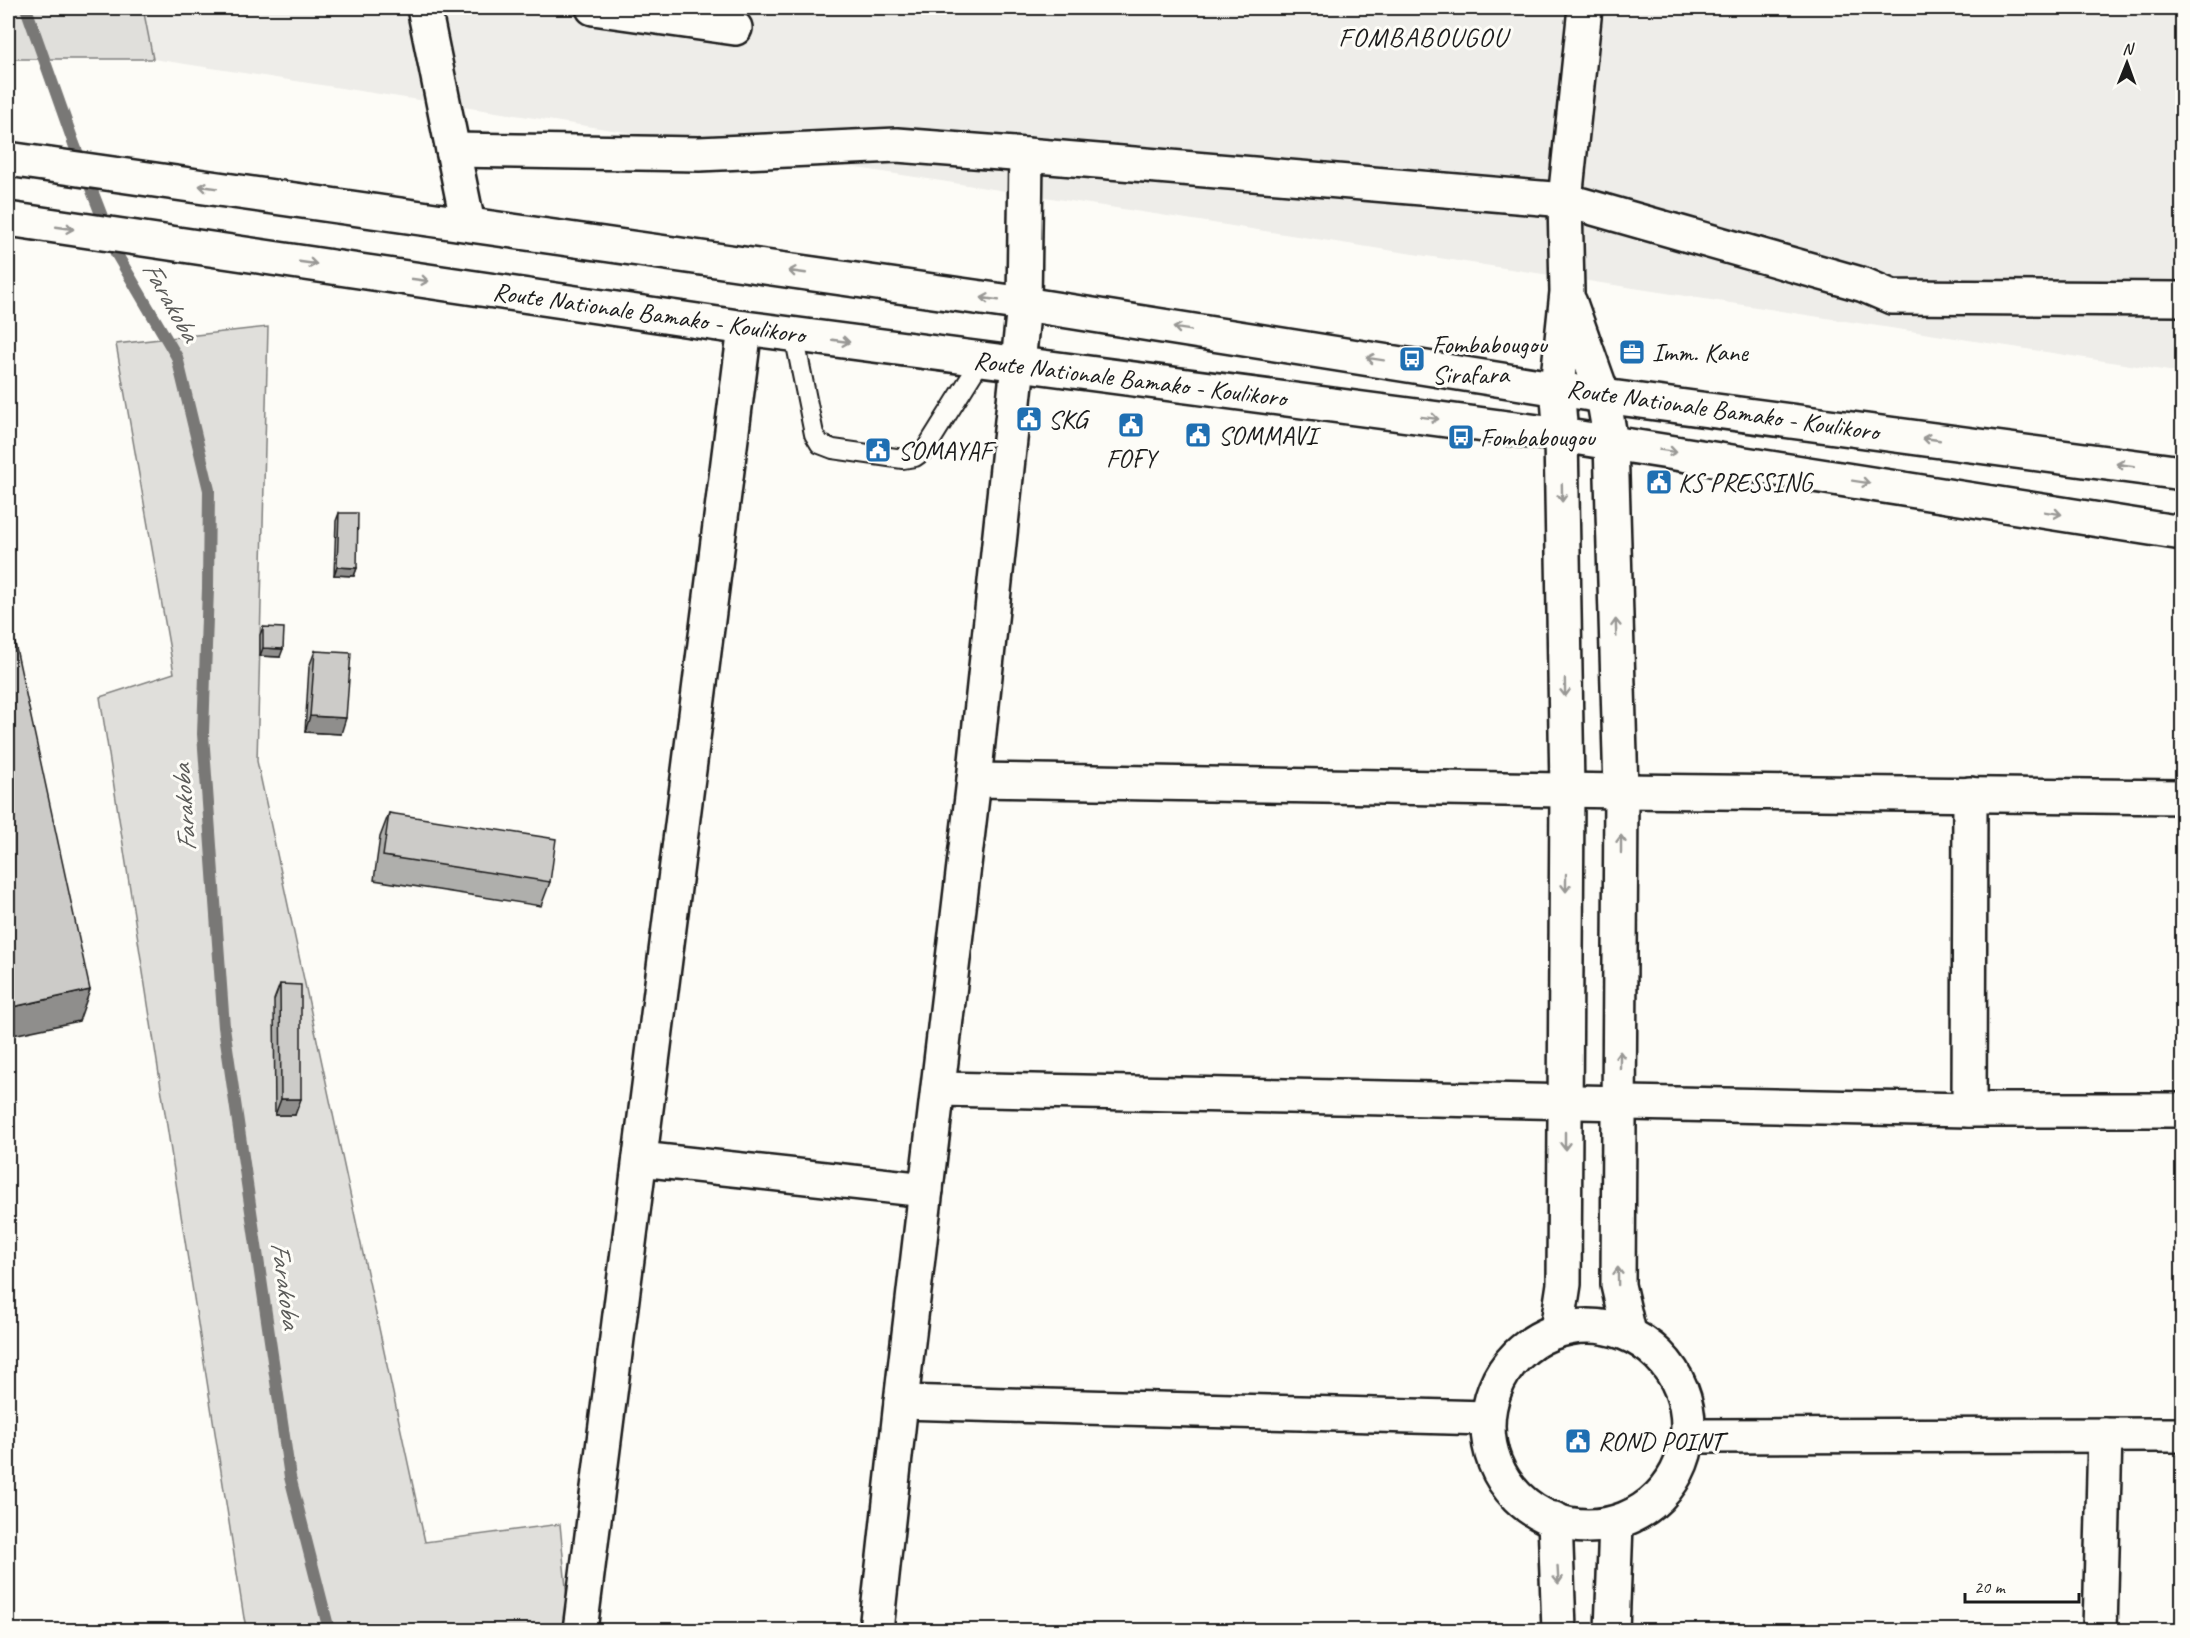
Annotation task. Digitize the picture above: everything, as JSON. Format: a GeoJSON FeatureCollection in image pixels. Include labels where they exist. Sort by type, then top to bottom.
{"type":"FeatureCollection","features":[{"type":"Feature","properties":{"kind":"street"},"geometry":{"type":"LineString","coordinates":[[424,8],[468,224]]}},
{"type":"Feature","properties":{"kind":"street"},"geometry":{"type":"LineString","coordinates":[[593,8],[735,28]]}},
{"type":"Feature","properties":{"kind":"street"},"geometry":{"type":"LineString","coordinates":[[1557,1330],[1563,1284],[1567,790],[1561,435],[1557,387],[1567,292],[1565,200],[1585,8]]}},
{"type":"Feature","properties":{"kind":"street"},"geometry":{"type":"LineString","coordinates":[[453,150],[699,154],[897,145],[1565,200],[1864,285],[1892,297],[2182,299]]}},
{"type":"Feature","properties":{"kind":"street"},"geometry":{"type":"LineString","coordinates":[[876,1630],[974,780],[1018,364],[1024,304],[1026,155]]}},
{"type":"Feature","properties":{"kind":"street","name":"Route Nationale Bamako - Koulikoro"},"geometry":{"type":"LineString","coordinates":[[8,159],[1024,304],[1603,396],[2182,473]]}},
{"type":"Feature","properties":{"kind":"street","name":"Route Nationale Bamako - Koulikoro"},"geometry":{"type":"LineString","coordinates":[[8,219],[794,335],[1611,442],[2182,533]]}},
{"type":"Feature","properties":{"kind":"street"},"geometry":{"type":"LineString","coordinates":[[1567,292],[1603,396],[1611,442],[1621,791],[1618,1285],[1629,1333]]}},
{"type":"Feature","properties":{"kind":"street"},"geometry":{"type":"LineString","coordinates":[[580,1630],[746,328]]}},
{"type":"Feature","properties":{"kind":"street"},"geometry":{"type":"LineString","coordinates":[[974,780],[1621,791],[2182,797]]}},
{"type":"Feature","properties":{"kind":"street"},"geometry":{"type":"LineString","coordinates":[[1969,1110],[1971,794]]}},
{"type":"Feature","properties":{"kind":"street"},"geometry":{"type":"LineString","coordinates":[[938,1089],[1969,1110],[2182,1110]]}},
{"type":"Feature","properties":{"kind":"street"},"geometry":{"type":"LineString","coordinates":[[640,1159],[926,1190]]}},
{"type":"Feature","properties":{"kind":"street"},"geometry":{"type":"LineString","coordinates":[[1595,1325],[1629,1333],[1665,1359],[1685,1395],[1689,1436],[1683,1462],[1659,1499],[1616,1524],[1570,1526],[1526,1506],[1494,1465],[1487,1418],[1500,1374],[1525,1346],[1557,1330],[1595,1325]]}},
{"type":"Feature","properties":{"kind":"street"},"geometry":{"type":"LineString","coordinates":[[901,1402],[1487,1418]]}},
{"type":"Feature","properties":{"kind":"street"},"geometry":{"type":"LineString","coordinates":[[1689,1436],[2182,1435]]}},
{"type":"Feature","properties":{"kind":"street"},"geometry":{"type":"LineString","coordinates":[[2100,1630],[2105,1436]]}},
{"type":"Feature","properties":{"kind":"street"},"geometry":{"type":"LineString","coordinates":[[1555,1519],[1559,1630]]}},
{"type":"Feature","properties":{"kind":"street"},"geometry":{"type":"LineString","coordinates":[[1612,1630],[1616,1524]]}},
{"type":"Feature","properties":{"kind":"lane"},"geometry":{"type":"LineString","coordinates":[[794,335],[814,434],[820,444],[833,449],[903,459],[915,457],[925,450],[982,359]]}},
{"type":"Feature","properties":{"kind":"shaded area"},"geometry":{"type":"Polygon","coordinates":[[[8,8],[143,8],[153,59],[8,59],[8,8]]]}},
{"type":"Feature","properties":{"kind":"shaded area"},"geometry":{"type":"Polygon","coordinates":[[[143,8],[2182,8],[2182,373],[153,59],[143,8]]]}},
{"type":"Feature","properties":{"kind":"shaded area"},"geometry":{"type":"Polygon","coordinates":[[[268,327],[257,761],[425,1542],[560,1524],[570,1630],[247,1630],[244,1618],[100,697],[174,673],[116,344],[268,327]]]}},
{"type":"Feature","properties":{"kind":"building"},"geometry":{"type":"Polygon","coordinates":[[[339,513],[358,513],[357,568],[337,567],[339,513]]]}},
{"type":"Feature","properties":{"kind":"building"},"geometry":{"type":"Polygon","coordinates":[[[8,611],[90,990],[8,1008],[8,611]]]}},
{"type":"Feature","properties":{"kind":"building"},"geometry":{"type":"Polygon","coordinates":[[[263,627],[284,628],[283,649],[263,648],[263,627]]]}},
{"type":"Feature","properties":{"kind":"building"},"geometry":{"type":"Polygon","coordinates":[[[315,651],[351,653],[346,718],[310,716],[315,651]]]}},
{"type":"Feature","properties":{"kind":"building"},"geometry":{"type":"Polygon","coordinates":[[[389,813],[556,839],[550,882],[383,856],[389,813]]]}},
{"type":"Feature","properties":{"kind":"building"},"geometry":{"type":"Polygon","coordinates":[[[280,984],[301,985],[301,1099],[281,1099],[280,984]]]}},
{"type":"Feature","properties":{"kind":"waterway","name":"Farakoba"},"geometry":{"type":"LineString","coordinates":[[26,8],[74,144],[116,253],[177,357],[209,490],[203,734],[224,1027],[290,1477],[329,1630]]}},
{"type":"Feature","properties":{"kind":"place","name":"Imm. Kane"},"geometry":{"type":"Point","coordinates":[1632,352]}},
{"type":"Feature","properties":{"kind":"place","name":"Fombabougou Sirafara"},"geometry":{"type":"Point","coordinates":[1412,359]}},
{"type":"Feature","properties":{"kind":"place","name":"SKG"},"geometry":{"type":"Point","coordinates":[1029,419]}},
{"type":"Feature","properties":{"kind":"place","name":"FOFY"},"geometry":{"type":"Point","coordinates":[1131,425]}},
{"type":"Feature","properties":{"kind":"place","name":"SOMMAVI"},"geometry":{"type":"Point","coordinates":[1198,435]}},
{"type":"Feature","properties":{"kind":"place","name":"Fombabougou"},"geometry":{"type":"Point","coordinates":[1461,437]}},
{"type":"Feature","properties":{"kind":"place","name":"SOMAYAF"},"geometry":{"type":"Point","coordinates":[878,450]}},
{"type":"Feature","properties":{"kind":"place","name":"KS PRESSING"},"geometry":{"type":"Point","coordinates":[1659,482]}},
{"type":"Feature","properties":{"kind":"place","name":"ROND POINT"},"geometry":{"type":"Point","coordinates":[1578,1441]}},
{"type":"Feature","properties":{"kind":"district","name":"FOMBABOUGOU"},"geometry":{"type":"Point","coordinates":[1423,37]}}]}
